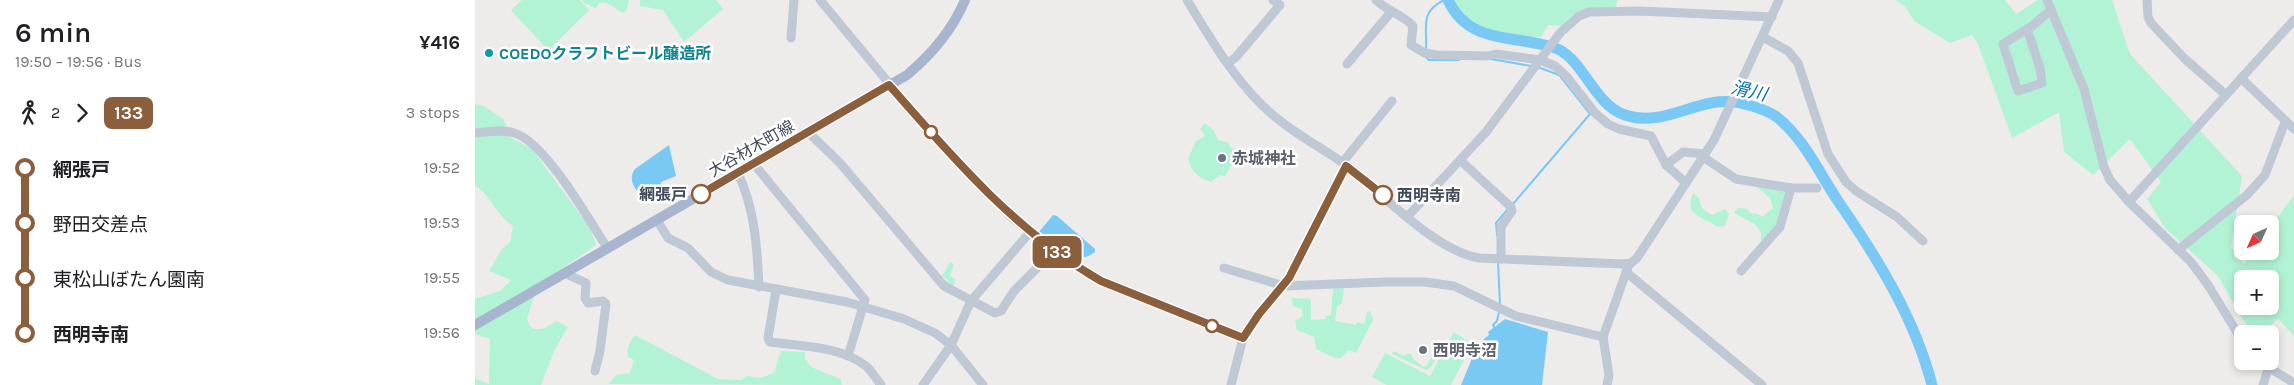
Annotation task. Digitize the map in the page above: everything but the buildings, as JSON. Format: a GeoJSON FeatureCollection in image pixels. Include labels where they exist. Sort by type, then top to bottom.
{"type":"FeatureCollection","features":[{"type":"Feature","properties":{"kind":"main road","name":"大谷材木町線"},"geometry":{"type":"LineString","coordinates":[[475,325],[564,273],[608,250],[913,70],[939,45],[951,30],[965,0]]}},
{"type":"Feature","properties":{"kind":"street"},"geometry":{"type":"LineString","coordinates":[[791,38],[794,0]]}},
{"type":"Feature","properties":{"kind":"street"},"geometry":{"type":"LineString","coordinates":[[820,0],[926,128],[1006,212],[1029,232],[1101,281],[1243,338]]}},
{"type":"Feature","properties":{"kind":"street"},"geometry":{"type":"LineString","coordinates":[[1187,0],[1249,92],[1276,118],[1344,164],[1453,250],[1470,256],[1627,268],[1762,385]]}},
{"type":"Feature","properties":{"kind":"street"},"geometry":{"type":"LineString","coordinates":[[1229,63],[1236,58],[1280,5],[1273,0]]}},
{"type":"Feature","properties":{"kind":"street"},"geometry":{"type":"LineString","coordinates":[[1376,0],[1413,26],[1411,44],[1425,53],[1445,56],[1488,56],[1496,54],[1542,58],[1555,66],[1595,113],[1608,124],[1619,129],[1651,136],[1666,165],[1686,183]]}},
{"type":"Feature","properties":{"kind":"street"},"geometry":{"type":"LineString","coordinates":[[1607,385],[1609,375],[1603,337],[1627,268],[1637,258],[1704,156],[1727,114],[1779,0]]}},
{"type":"Feature","properties":{"kind":"street"},"geometry":{"type":"LineString","coordinates":[[2047,0],[2084,89],[2104,167],[2110,180],[2129,202],[2191,262],[2208,285],[2234,327]]}},
{"type":"Feature","properties":{"kind":"street"},"geometry":{"type":"LineString","coordinates":[[2147,0],[2148,17],[2151,23],[2183,58],[2226,95]]}},
{"type":"Feature","properties":{"kind":"street"},"geometry":{"type":"LineString","coordinates":[[2027,29],[2040,68],[2042,83],[2018,92],[2003,44],[2027,29],[2051,10]]}},
{"type":"Feature","properties":{"kind":"street"},"geometry":{"type":"LineString","coordinates":[[1408,216],[1461,161],[1497,119],[1560,33],[1579,16],[1589,12],[1640,11],[1772,17]]}},
{"type":"Feature","properties":{"kind":"street"},"geometry":{"type":"LineString","coordinates":[[1347,64],[1391,12]]}},
{"type":"Feature","properties":{"kind":"street"},"geometry":{"type":"LineString","coordinates":[[2129,202],[2294,20]]}},
{"type":"Feature","properties":{"kind":"street"},"geometry":{"type":"LineString","coordinates":[[1763,37],[1788,51],[1798,63],[1828,154],[1845,182],[1855,191],[1897,217],[1923,241]]}},
{"type":"Feature","properties":{"kind":"street"},"geometry":{"type":"LineString","coordinates":[[2241,78],[2285,122],[2294,128]]}},
{"type":"Feature","properties":{"kind":"street"},"geometry":{"type":"LineString","coordinates":[[1231,385],[1237,355],[1243,338],[1259,314],[1294,270],[1344,164],[1392,100]]}},
{"type":"Feature","properties":{"kind":"street"},"geometry":{"type":"LineString","coordinates":[[2178,250],[2247,195],[2265,175],[2285,122]]}},
{"type":"Feature","properties":{"kind":"street"},"geometry":{"type":"LineString","coordinates":[[808,132],[829,151],[944,286],[995,313],[999,312],[1014,290],[1039,266],[1046,244]]}},
{"type":"Feature","properties":{"kind":"street"},"geometry":{"type":"LineString","coordinates":[[475,133],[514,133],[531,142],[573,196],[608,250]]}},
{"type":"Feature","properties":{"kind":"street"},"geometry":{"type":"LineString","coordinates":[[1666,165],[1683,152],[1704,156],[1736,178],[1791,188],[1817,188]]}},
{"type":"Feature","properties":{"kind":"street"},"geometry":{"type":"LineString","coordinates":[[1461,161],[1511,207],[1512,211],[1501,227],[1501,259]]}},
{"type":"Feature","properties":{"kind":"street"},"geometry":{"type":"LineString","coordinates":[[754,164],[865,300],[848,356]]}},
{"type":"Feature","properties":{"kind":"street"},"geometry":{"type":"LineString","coordinates":[[738,173],[749,196],[758,249],[759,287]]}},
{"type":"Feature","properties":{"kind":"street"},"geometry":{"type":"LineString","coordinates":[[1741,271],[1780,227],[1791,188]]}},
{"type":"Feature","properties":{"kind":"street"},"geometry":{"type":"LineString","coordinates":[[657,220],[668,238],[692,252],[711,272],[728,280],[863,307],[935,333],[951,345],[983,385]]}},
{"type":"Feature","properties":{"kind":"street"},"geometry":{"type":"LineString","coordinates":[[923,385],[951,345],[971,301],[1029,232]]}},
{"type":"Feature","properties":{"kind":"street"},"geometry":{"type":"LineString","coordinates":[[1224,268],[1283,286],[1385,282],[1425,282],[1454,286],[1516,316],[1603,337]]}},
{"type":"Feature","properties":{"kind":"street"},"geometry":{"type":"LineString","coordinates":[[564,273],[586,284],[585,298],[588,303],[603,301],[606,304],[600,351],[595,371]]}},
{"type":"Feature","properties":{"kind":"street"},"geometry":{"type":"LineString","coordinates":[[776,290],[768,338],[770,342],[810,347],[848,356],[866,366],[881,385]]}},
{"type":"Feature","properties":{"kind":"street"},"geometry":{"type":"LineString","coordinates":[[2263,385],[2268,370]]}},
{"type":"Feature","properties":{"kind":"street"},"geometry":{"type":"LineString","coordinates":[[2272,370],[2294,383]]}},
{"type":"Feature","properties":{"kind":"green space"},"geometry":{"type":"Polygon","coordinates":[[[522,0],[580,0],[589,10],[550,49],[546,48],[511,10],[522,0]]]}},
{"type":"Feature","properties":{"kind":"green space"},"geometry":{"type":"Polygon","coordinates":[[[582,0],[629,0],[627,10],[623,13],[612,5],[603,2],[599,3],[596,8],[584,3],[582,0]]]}},
{"type":"Feature","properties":{"kind":"green space"},"geometry":{"type":"Polygon","coordinates":[[[640,0],[716,0],[723,9],[684,42],[663,10],[640,6],[640,0]]]}},
{"type":"Feature","properties":{"kind":"green space"},"geometry":{"type":"Polygon","coordinates":[[[1452,0],[1619,0],[1616,7],[1580,11],[1563,26],[1548,25],[1541,37],[1523,37],[1508,36],[1480,26],[1465,15],[1452,0]]]}},
{"type":"Feature","properties":{"kind":"green space"},"geometry":{"type":"Polygon","coordinates":[[[1896,0],[2005,0],[2016,14],[2038,0],[2112,0],[2130,54],[2242,176],[2236,215],[2234,215],[2231,247],[2234,251],[2234,260],[2241,260],[2244,264],[2247,260],[2279,260],[2279,216],[2294,195],[2294,336],[2278,319],[2271,325],[2247,325],[2240,315],[2279,315],[2279,270],[2234,270],[2234,304],[2218,276],[2165,228],[2147,199],[2161,182],[2130,139],[2093,175],[2064,152],[2059,112],[2012,138],[1978,44],[1972,35],[1950,43],[1914,21],[1905,6],[1896,0]]]}},
{"type":"Feature","properties":{"kind":"green space"},"geometry":{"type":"Polygon","coordinates":[[[475,104],[484,106],[504,120],[510,137],[532,149],[590,228],[596,245],[537,286],[527,319],[530,326],[534,329],[542,329],[557,321],[568,327],[555,349],[541,385],[475,385],[475,378],[489,384],[490,339],[475,334],[475,299],[500,291],[511,280],[489,271],[502,249],[510,242],[513,226],[502,216],[485,194],[475,186],[475,104]]]}},
{"type":"Feature","properties":{"kind":"green space"},"geometry":{"type":"Polygon","coordinates":[[[1205,123],[1214,131],[1218,140],[1228,142],[1231,148],[1238,149],[1239,153],[1225,176],[1220,175],[1211,182],[1202,179],[1196,174],[1191,168],[1188,159],[1196,141],[1204,137],[1200,129],[1205,123]]]}},
{"type":"Feature","properties":{"kind":"green space"},"geometry":{"type":"Polygon","coordinates":[[[1756,186],[1785,189],[1787,194],[1780,222],[1761,243],[1761,233],[1755,224],[1734,213],[1738,208],[1748,209],[1749,213],[1758,214],[1762,217],[1773,208],[1770,198],[1756,186]]]}},
{"type":"Feature","properties":{"kind":"green space"},"geometry":{"type":"Polygon","coordinates":[[[1693,193],[1699,198],[1703,208],[1712,215],[1725,209],[1729,214],[1725,226],[1715,225],[1695,214],[1690,204],[1693,193]]]}},
{"type":"Feature","properties":{"kind":"green space"},"geometry":{"type":"Polygon","coordinates":[[[950,262],[954,264],[950,276],[955,279],[954,288],[945,284],[948,280],[942,276],[950,262]]]}},
{"type":"Feature","properties":{"kind":"green space"},"geometry":{"type":"Polygon","coordinates":[[[1340,287],[1344,289],[1342,303],[1337,307],[1335,321],[1356,325],[1357,322],[1364,324],[1367,312],[1370,311],[1373,320],[1356,353],[1349,350],[1341,358],[1335,358],[1316,349],[1314,337],[1297,330],[1295,321],[1303,316],[1302,309],[1293,306],[1292,298],[1311,299],[1311,320],[1326,319],[1325,316],[1331,315],[1333,288],[1340,287]]]}},
{"type":"Feature","properties":{"kind":"green space"},"geometry":{"type":"Polygon","coordinates":[[[1454,332],[1472,344],[1451,385],[1387,385],[1372,377],[1385,353],[1430,376],[1454,332]]]}},
{"type":"Feature","properties":{"kind":"green space"},"geometry":{"type":"Polygon","coordinates":[[[635,335],[718,379],[741,380],[747,376],[760,378],[774,373],[781,351],[805,352],[805,359],[811,367],[841,379],[842,385],[609,384],[616,375],[630,373],[634,360],[628,357],[628,351],[630,342],[635,335]]]}},
{"type":"Feature","properties":{"kind":"green space"},"geometry":{"type":"Polygon","coordinates":[[[1394,351],[1404,356],[1411,354],[1414,360],[1424,367],[1437,352],[1434,362],[1426,370],[1392,354],[1394,351]]]}},
{"type":"Feature","properties":{"kind":"water"},"geometry":{"type":"Polygon","coordinates":[[[669,145],[676,176],[661,182],[661,193],[646,203],[632,182],[633,173],[635,169],[669,145]]]}},
{"type":"Feature","properties":{"kind":"water"},"geometry":{"type":"Polygon","coordinates":[[[1053,215],[1057,216],[1095,249],[1095,252],[1087,257],[1072,257],[1065,254],[1038,233],[1053,215]]]}},
{"type":"Feature","properties":{"kind":"water","name":"西明寺沼"},"geometry":{"type":"Polygon","coordinates":[[[1505,319],[1548,332],[1542,385],[1461,385],[1478,344],[1489,335],[1488,332],[1505,319]]]}},
{"type":"Feature","properties":{"kind":"waterway"},"geometry":{"type":"LineString","coordinates":[[1426,50],[1426,20],[1431,9],[1444,0]]}},
{"type":"Feature","properties":{"kind":"waterway","name":"滑川"},"geometry":{"type":"LineString","coordinates":[[1448,0],[1457,14],[1467,24],[1479,31],[1493,36],[1537,43],[1563,52],[1572,59],[1604,101],[1625,115],[1654,118],[1711,103],[1725,102],[1755,107],[1778,118],[1805,148],[1894,290],[1916,337],[1932,385]]}},
{"type":"Feature","properties":{"kind":"waterway"},"geometry":{"type":"LineString","coordinates":[[1426,57],[1429,60],[1459,60]]}},
{"type":"Feature","properties":{"kind":"waterway"},"geometry":{"type":"LineString","coordinates":[[1491,59],[1531,66]]}},
{"type":"Feature","properties":{"kind":"waterway"},"geometry":{"type":"LineString","coordinates":[[1513,204],[1590,114],[1559,75],[1538,67]]}},
{"type":"Feature","properties":{"kind":"waterway"},"geometry":{"type":"LineString","coordinates":[[1497,235],[1496,223],[1508,209]]}},
{"type":"Feature","properties":{"kind":"waterway"},"geometry":{"type":"LineString","coordinates":[[1498,262],[1500,305]]}},
{"type":"Feature","properties":{"kind":"waterway"},"geometry":{"type":"LineString","coordinates":[[1494,327],[1493,325],[1497,321],[1499,312]]}},
{"type":"Feature","properties":{"kind":"bus line","name":"133"},"geometry":{"type":"LineString","coordinates":[[701,194],[889,85],[926,128],[1012,218],[1081,270],[1101,281],[1243,338],[1251,324],[1289,278],[1346,166],[1383,195]]}},
{"type":"Feature","properties":{"kind":"place","name":"COEDOクラフトビール醸造所"},"geometry":{"type":"Point","coordinates":[489,53]}},
{"type":"Feature","properties":{"kind":"place","name":"赤城神社"},"geometry":{"type":"Point","coordinates":[1222,158]}},
{"type":"Feature","properties":{"kind":"place","name":"網張戸"},"geometry":{"type":"Point","coordinates":[701,194]}},
{"type":"Feature","properties":{"kind":"place","name":"西明寺南"},"geometry":{"type":"Point","coordinates":[1383,195]}},
{"type":"Feature","properties":{"kind":"place","name":"西明寺沼"},"geometry":{"type":"Point","coordinates":[1423,350]}}]}
